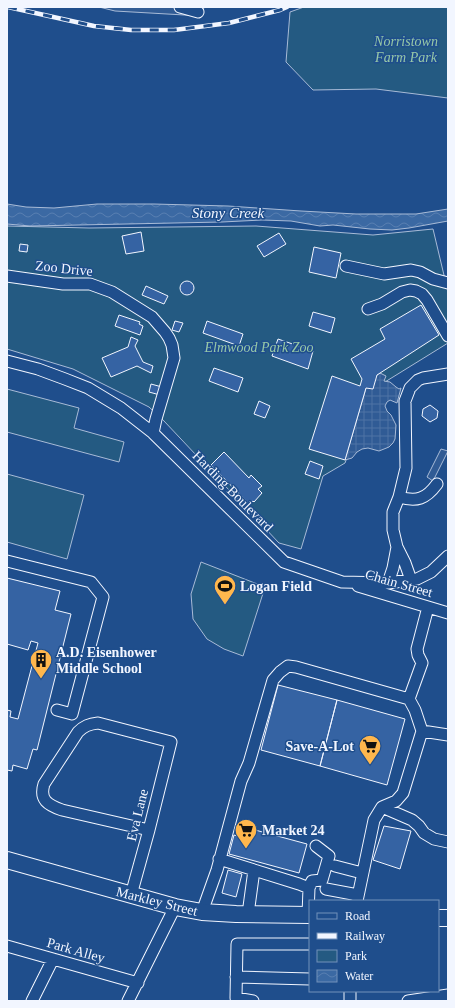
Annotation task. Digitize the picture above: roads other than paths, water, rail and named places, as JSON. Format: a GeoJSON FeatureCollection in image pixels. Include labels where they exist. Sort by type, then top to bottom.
{"type":"FeatureCollection","features":[{"type":"Feature","properties":{"kind":"highway","name":"Markley Street"},"geometry":{"type":"LineString","coordinates":[[7,860],[175,907],[202,912],[309,915]]}},
{"type":"Feature","properties":{"kind":"street"},"geometry":{"type":"LineString","coordinates":[[180,7],[198,12]]}},
{"type":"Feature","properties":{"kind":"street"},"geometry":{"type":"LineString","coordinates":[[346,266],[384,274],[411,270],[448,283]]}},
{"type":"Feature","properties":{"kind":"street","name":"Zoo Drive"},"geometry":{"type":"LineString","coordinates":[[7,276],[62,284],[90,284],[112,292],[152,317],[169,338],[172,345],[174,358],[153,433]]}},
{"type":"Feature","properties":{"kind":"street"},"geometry":{"type":"LineString","coordinates":[[368,309],[382,304],[402,292],[410,290],[416,291],[422,294],[427,300],[448,336]]}},
{"type":"Feature","properties":{"kind":"street","name":"Harding Boulevard"},"geometry":{"type":"LineString","coordinates":[[7,361],[38,369],[88,388],[122,408],[153,433],[284,562],[342,582],[388,583],[417,579],[431,572],[448,556]]}},
{"type":"Feature","properties":{"kind":"street"},"geometry":{"type":"LineString","coordinates":[[411,580],[397,547],[393,530],[393,512],[399,497],[406,468],[405,402],[410,388],[418,380],[448,374]]}},
{"type":"Feature","properties":{"kind":"street"},"geometry":{"type":"LineString","coordinates":[[399,497],[408,500],[424,497],[432,492],[437,484]]}},
{"type":"Feature","properties":{"kind":"street"},"geometry":{"type":"LineString","coordinates":[[388,583],[393,568],[397,547]]}},
{"type":"Feature","properties":{"kind":"street"},"geometry":{"type":"LineString","coordinates":[[7,561],[91,582],[103,597],[72,714],[57,710]]}},
{"type":"Feature","properties":{"kind":"street","name":"Chain Street"},"geometry":{"type":"LineString","coordinates":[[342,582],[448,613]]}},
{"type":"Feature","properties":{"kind":"street"},"geometry":{"type":"LineString","coordinates":[[409,699],[422,663],[417,649],[428,607]]}},
{"type":"Feature","properties":{"kind":"street"},"geometry":{"type":"LineString","coordinates":[[202,912],[220,859],[241,781],[250,763],[273,680],[288,666],[296,666],[409,699],[415,710],[422,731],[403,793],[396,801],[382,807],[374,820],[357,898],[326,890]]}},
{"type":"Feature","properties":{"kind":"street","name":"Eva Lane"},"geometry":{"type":"LineString","coordinates":[[131,895],[149,830],[171,742],[98,723],[84,726],[78,732],[44,784],[42,796],[53,807],[62,810],[149,830]]}},
{"type":"Feature","properties":{"kind":"street"},"geometry":{"type":"LineString","coordinates":[[422,731],[448,735]]}},
{"type":"Feature","properties":{"kind":"street"},"geometry":{"type":"LineString","coordinates":[[382,807],[412,820],[424,833],[434,839],[448,842]]}},
{"type":"Feature","properties":{"kind":"street"},"geometry":{"type":"LineString","coordinates":[[309,915],[309,888],[312,881],[322,880],[328,856],[316,846]]}},
{"type":"Feature","properties":{"kind":"street"},"geometry":{"type":"LineString","coordinates":[[220,859],[309,888]]}},
{"type":"Feature","properties":{"kind":"street"},"geometry":{"type":"LineString","coordinates":[[335,866],[362,873]]}},
{"type":"Feature","properties":{"kind":"street"},"geometry":{"type":"LineString","coordinates":[[248,914],[254,870]]}},
{"type":"Feature","properties":{"kind":"street"},"geometry":{"type":"LineString","coordinates":[[128,1001],[175,907]]}},
{"type":"Feature","properties":{"kind":"street"},"geometry":{"type":"LineString","coordinates":[[253,1001],[236,998],[236,944],[309,944]]}},
{"type":"Feature","properties":{"kind":"street","name":"Park Alley"},"geometry":{"type":"LineString","coordinates":[[7,946],[138,983]]}},
{"type":"Feature","properties":{"kind":"street"},"geometry":{"type":"LineString","coordinates":[[32,1001],[52,959]]}},
{"type":"Feature","properties":{"kind":"street"},"geometry":{"type":"LineString","coordinates":[[236,977],[309,979]]}},
{"type":"Feature","properties":{"kind":"street"},"geometry":{"type":"LineString","coordinates":[[408,1001],[431,1000],[448,995]]}},
{"type":"Feature","properties":{"kind":"water","name":"Stony Creek"},"geometry":{"type":"Polygon","coordinates":[[[7,204],[26,207],[54,208],[97,204],[228,206],[356,214],[416,214],[448,209],[448,221],[392,230],[333,225],[320,226],[291,221],[262,220],[30,226],[7,224],[7,204]]]}},
{"type":"Feature","properties":{"kind":"railway"},"geometry":{"type":"LineString","coordinates":[[8,7],[94,26],[131,30],[174,30],[229,23],[287,7]]}},
{"type":"Feature","properties":{"kind":"place","name":"Logan Field"},"geometry":{"type":"Point","coordinates":[225,606]}},
{"type":"Feature","properties":{"kind":"place","name":"A.D. Eisenhower Middle School"},"geometry":{"type":"Point","coordinates":[41,680]}},
{"type":"Feature","properties":{"kind":"place","name":"Save-A-Lot"},"geometry":{"type":"Point","coordinates":[370,766]}},
{"type":"Feature","properties":{"kind":"place","name":"Market 24"},"geometry":{"type":"Point","coordinates":[246,850]}},
{"type":"Feature","properties":{"kind":"park label","name":"Norristown Farm Park"},"geometry":{"type":"Point","coordinates":[406,50]}},
{"type":"Feature","properties":{"kind":"park label","name":"Elmwood Park Zoo"},"geometry":{"type":"Point","coordinates":[259,347]}}]}
